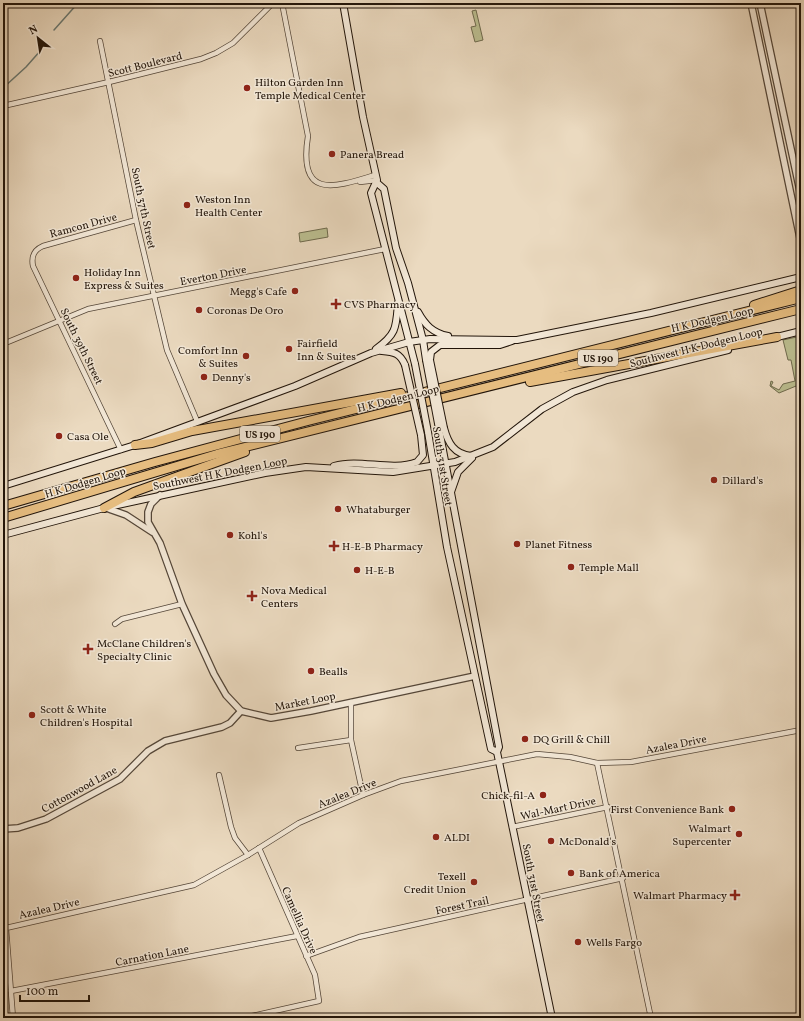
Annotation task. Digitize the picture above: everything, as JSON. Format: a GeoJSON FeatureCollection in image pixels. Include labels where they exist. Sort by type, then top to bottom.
{"type":"FeatureCollection","features":[{"type":"Feature","properties":{"kind":"highway"},"geometry":{"type":"LineString","coordinates":[[679,328],[801,290]]}},
{"type":"Feature","properties":{"kind":"highway","name":"H K Dodgen Loop"},"geometry":{"type":"LineString","coordinates":[[3,506],[214,446],[801,298]]}},
{"type":"Feature","properties":{"kind":"highway","name":"H K Dodgen Loop"},"geometry":{"type":"LineString","coordinates":[[3,518],[217,454],[801,309]]}},
{"type":"Feature","properties":{"kind":"highway"},"geometry":{"type":"LineString","coordinates":[[396,410],[446,402],[540,379],[777,337]]}},
{"type":"Feature","properties":{"kind":"highway"},"geometry":{"type":"LineString","coordinates":[[135,445],[152,443],[192,431],[404,392],[490,372],[519,369]]}},
{"type":"Feature","properties":{"kind":"highway"},"geometry":{"type":"LineString","coordinates":[[104,508],[134,492],[232,456],[320,428]]}},
{"type":"Feature","properties":{"kind":"main road","name":"South 31st Street"},"geometry":{"type":"LineString","coordinates":[[342,3],[376,179],[384,189],[396,248],[408,283],[428,360],[442,428],[451,496],[462,544],[498,740],[499,748],[497,752],[526,900],[552,1018]]}},
{"type":"Feature","properties":{"kind":"main road","name":"South 31st Street"},"geometry":{"type":"LineString","coordinates":[[376,179],[371,193],[384,249],[399,295],[415,364],[435,467],[440,512],[492,749],[497,752]]}},
{"type":"Feature","properties":{"kind":"main road"},"geometry":{"type":"LineString","coordinates":[[428,360],[431,352],[440,345],[500,345],[517,340],[651,313],[801,277]]}},
{"type":"Feature","properties":{"kind":"main road"},"geometry":{"type":"LineString","coordinates":[[408,283],[418,312],[430,329],[439,335],[464,339]]}},
{"type":"Feature","properties":{"kind":"main road"},"geometry":{"type":"LineString","coordinates":[[374,352],[390,338],[396,327],[399,295]]}},
{"type":"Feature","properties":{"kind":"main road","name":"Southwest H K Dodgen Loop"},"geometry":{"type":"LineString","coordinates":[[3,535],[104,508],[265,473],[306,468],[393,472],[435,467],[473,456],[493,447],[542,409],[573,392],[607,380],[801,331]]}},
{"type":"Feature","properties":{"kind":"main road"},"geometry":{"type":"LineString","coordinates":[[3,486],[121,450],[295,386],[374,352],[409,342],[423,340],[464,339],[517,340]]}},
{"type":"Feature","properties":{"kind":"main road"},"geometry":{"type":"LineString","coordinates":[[327,468],[345,463],[392,466],[417,462],[423,455],[421,434],[405,365],[402,358],[396,353],[374,352]]}},
{"type":"Feature","properties":{"kind":"main road"},"geometry":{"type":"LineString","coordinates":[[442,428],[452,447],[457,452],[473,456],[458,472],[451,496]]}},
{"type":"Feature","properties":{"kind":"street"},"geometry":{"type":"LineString","coordinates":[[282,3],[308,136],[305,155],[308,174],[321,184],[329,186],[376,179]]}},
{"type":"Feature","properties":{"kind":"street"},"geometry":{"type":"LineString","coordinates":[[751,3],[801,243]]}},
{"type":"Feature","properties":{"kind":"street"},"geometry":{"type":"LineString","coordinates":[[760,3],[801,196]]}},
{"type":"Feature","properties":{"kind":"street","name":"Scott Boulevard"},"geometry":{"type":"LineString","coordinates":[[3,106],[201,59],[216,53],[233,43],[270,4]]}},
{"type":"Feature","properties":{"kind":"street","name":"South 37th Street"},"geometry":{"type":"LineString","coordinates":[[100,41],[136,220],[167,350],[197,421]]}},
{"type":"Feature","properties":{"kind":"street","name":"Ramcon Drive"},"geometry":{"type":"LineString","coordinates":[[36,250],[43,246],[136,220]]}},
{"type":"Feature","properties":{"kind":"street","name":"Everton Drive"},"geometry":{"type":"LineString","coordinates":[[3,344],[88,309],[384,249]]}},
{"type":"Feature","properties":{"kind":"street","name":"South 39th Street"},"geometry":{"type":"LineString","coordinates":[[36,250],[33,256],[33,266],[121,450]]}},
{"type":"Feature","properties":{"kind":"street"},"geometry":{"type":"LineString","coordinates":[[160,495],[151,504],[148,512],[148,522],[160,543],[182,604],[220,684],[226,695],[241,711]]}},
{"type":"Feature","properties":{"kind":"street"},"geometry":{"type":"LineString","coordinates":[[104,508],[118,511],[153,532]]}},
{"type":"Feature","properties":{"kind":"street"},"geometry":{"type":"LineString","coordinates":[[115,624],[122,619],[182,604]]}},
{"type":"Feature","properties":{"kind":"street","name":"Market Loop"},"geometry":{"type":"LineString","coordinates":[[241,711],[271,718],[475,676]]}},
{"type":"Feature","properties":{"kind":"street"},"geometry":{"type":"LineString","coordinates":[[351,702],[351,740],[363,795]]}},
{"type":"Feature","properties":{"kind":"street","name":"Cottonwood Lane"},"geometry":{"type":"LineString","coordinates":[[3,829],[18,828],[46,819],[120,779],[156,745],[165,741],[222,727],[230,723],[241,711]]}},
{"type":"Feature","properties":{"kind":"street","name":"Azalea Drive"},"geometry":{"type":"LineString","coordinates":[[13,1018],[6,928],[194,885],[248,855],[299,823],[363,795],[401,781],[499,760],[537,754],[570,757],[597,763],[631,762],[801,730]]}},
{"type":"Feature","properties":{"kind":"street"},"geometry":{"type":"LineString","coordinates":[[298,748],[351,740]]}},
{"type":"Feature","properties":{"kind":"street"},"geometry":{"type":"LineString","coordinates":[[597,763],[608,807],[652,1018]]}},
{"type":"Feature","properties":{"kind":"street"},"geometry":{"type":"LineString","coordinates":[[219,775],[235,838],[248,855]]}},
{"type":"Feature","properties":{"kind":"street","name":"Wal-Mart Drive"},"geometry":{"type":"LineString","coordinates":[[512,827],[608,807]]}},
{"type":"Feature","properties":{"kind":"street","name":"Camellia Drive"},"geometry":{"type":"LineString","coordinates":[[243,1018],[319,1002],[315,976],[259,848]]}},
{"type":"Feature","properties":{"kind":"street","name":"Forest Trail"},"geometry":{"type":"LineString","coordinates":[[306,956],[359,937],[623,878]]}},
{"type":"Feature","properties":{"kind":"street","name":"Carnation Lane"},"geometry":{"type":"LineString","coordinates":[[11,991],[297,936]]}},
{"type":"Feature","properties":{"kind":"green space"},"geometry":{"type":"Polygon","coordinates":[[[476,10],[483,40],[475,42],[471,27],[476,26],[472,11],[476,10]]]}},
{"type":"Feature","properties":{"kind":"green space"},"geometry":{"type":"Polygon","coordinates":[[[327,228],[328,237],[300,242],[299,233],[327,228]]]}},
{"type":"Feature","properties":{"kind":"green space"},"geometry":{"type":"Polygon","coordinates":[[[801,336],[801,384],[779,393],[770,386],[771,381],[773,382],[771,386],[779,390],[783,384],[795,381],[791,360],[788,360],[783,340],[801,336]]]}},
{"type":"Feature","properties":{"kind":"waterway"},"geometry":{"type":"LineString","coordinates":[[54,30],[78,3]]}},
{"type":"Feature","properties":{"kind":"waterway"},"geometry":{"type":"LineString","coordinates":[[3,88],[26,67],[41,50]]}},
{"type":"Feature","properties":{"kind":"place","name":"Hilton Garden Inn Temple Medical Center"},"geometry":{"type":"Point","coordinates":[247,88]}},
{"type":"Feature","properties":{"kind":"place","name":"Panera Bread"},"geometry":{"type":"Point","coordinates":[332,154]}},
{"type":"Feature","properties":{"kind":"place","name":"Weston Inn Health Center"},"geometry":{"type":"Point","coordinates":[187,205]}},
{"type":"Feature","properties":{"kind":"place","name":"Holiday Inn Express & Suites"},"geometry":{"type":"Point","coordinates":[76,278]}},
{"type":"Feature","properties":{"kind":"place","name":"Megg's Cafe"},"geometry":{"type":"Point","coordinates":[295,291]}},
{"type":"Feature","properties":{"kind":"place","name":"CVS Pharmacy"},"geometry":{"type":"Point","coordinates":[336,304]}},
{"type":"Feature","properties":{"kind":"place","name":"Coronas De Oro"},"geometry":{"type":"Point","coordinates":[199,310]}},
{"type":"Feature","properties":{"kind":"place","name":"Fairfield Inn & Suites"},"geometry":{"type":"Point","coordinates":[289,349]}},
{"type":"Feature","properties":{"kind":"place","name":"Comfort Inn & Suites"},"geometry":{"type":"Point","coordinates":[246,356]}},
{"type":"Feature","properties":{"kind":"place","name":"Denny's"},"geometry":{"type":"Point","coordinates":[204,377]}},
{"type":"Feature","properties":{"kind":"place","name":"Casa Ole"},"geometry":{"type":"Point","coordinates":[59,436]}},
{"type":"Feature","properties":{"kind":"place","name":"Dillard's"},"geometry":{"type":"Point","coordinates":[714,480]}},
{"type":"Feature","properties":{"kind":"place","name":"Whataburger"},"geometry":{"type":"Point","coordinates":[338,509]}},
{"type":"Feature","properties":{"kind":"place","name":"Kohl's"},"geometry":{"type":"Point","coordinates":[230,535]}},
{"type":"Feature","properties":{"kind":"place","name":"Planet Fitness"},"geometry":{"type":"Point","coordinates":[517,544]}},
{"type":"Feature","properties":{"kind":"place","name":"H-E-B Pharmacy"},"geometry":{"type":"Point","coordinates":[334,546]}},
{"type":"Feature","properties":{"kind":"place","name":"Temple Mall"},"geometry":{"type":"Point","coordinates":[571,567]}},
{"type":"Feature","properties":{"kind":"place","name":"H-E-B"},"geometry":{"type":"Point","coordinates":[357,570]}},
{"type":"Feature","properties":{"kind":"place","name":"Nova Medical Centers"},"geometry":{"type":"Point","coordinates":[252,596]}},
{"type":"Feature","properties":{"kind":"place","name":"McClane Children's Specialty Clinic"},"geometry":{"type":"Point","coordinates":[88,649]}},
{"type":"Feature","properties":{"kind":"place","name":"Bealls"},"geometry":{"type":"Point","coordinates":[311,671]}},
{"type":"Feature","properties":{"kind":"place","name":"Scott & White Children's Hospital"},"geometry":{"type":"Point","coordinates":[32,715]}},
{"type":"Feature","properties":{"kind":"place","name":"DQ Grill & Chill"},"geometry":{"type":"Point","coordinates":[525,739]}},
{"type":"Feature","properties":{"kind":"place","name":"Chick-fil-A"},"geometry":{"type":"Point","coordinates":[543,795]}},
{"type":"Feature","properties":{"kind":"place","name":"First Convenience Bank"},"geometry":{"type":"Point","coordinates":[732,809]}},
{"type":"Feature","properties":{"kind":"place","name":"Walmart Supercenter"},"geometry":{"type":"Point","coordinates":[739,834]}},
{"type":"Feature","properties":{"kind":"place","name":"ALDI"},"geometry":{"type":"Point","coordinates":[436,837]}},
{"type":"Feature","properties":{"kind":"place","name":"McDonald's"},"geometry":{"type":"Point","coordinates":[551,841]}},
{"type":"Feature","properties":{"kind":"place","name":"Bank of America"},"geometry":{"type":"Point","coordinates":[571,873]}},
{"type":"Feature","properties":{"kind":"place","name":"Texell Credit Union"},"geometry":{"type":"Point","coordinates":[474,882]}},
{"type":"Feature","properties":{"kind":"place","name":"Walmart Pharmacy"},"geometry":{"type":"Point","coordinates":[735,895]}},
{"type":"Feature","properties":{"kind":"place","name":"Wells Fargo"},"geometry":{"type":"Point","coordinates":[578,942]}}]}
